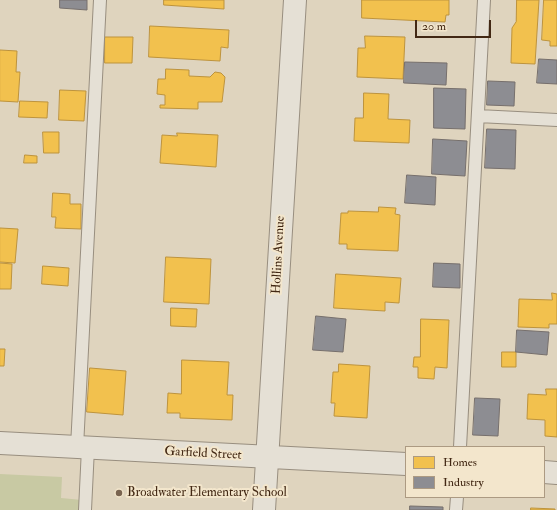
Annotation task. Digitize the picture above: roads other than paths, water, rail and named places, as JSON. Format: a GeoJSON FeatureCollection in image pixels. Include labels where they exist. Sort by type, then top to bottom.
{"type":"FeatureCollection","features":[{"type":"Feature","properties":{"kind":"street","name":"Hollins Avenue"},"geometry":{"type":"LineString","coordinates":[[264,510],[266,457],[295,0]]}},
{"type":"Feature","properties":{"kind":"street","name":"Garfield Street"},"geometry":{"type":"LineString","coordinates":[[0,443],[405,464]]}},
{"type":"Feature","properties":{"kind":"street"},"geometry":{"type":"LineString","coordinates":[[545,472],[557,473]]}},
{"type":"Feature","properties":{"kind":"lane"},"geometry":{"type":"LineString","coordinates":[[85,510],[82,448],[100,0]]}},
{"type":"Feature","properties":{"kind":"lane"},"geometry":{"type":"LineString","coordinates":[[460,446],[484,0]]}},
{"type":"Feature","properties":{"kind":"lane"},"geometry":{"type":"LineString","coordinates":[[478,116],[557,120]]}},
{"type":"Feature","properties":{"kind":"lane"},"geometry":{"type":"LineString","coordinates":[[456,510],[457,498]]}},
{"type":"Feature","properties":{"kind":"place","name":"Broadwater Elementary School"},"geometry":{"type":"Point","coordinates":[119,493]}}]}
